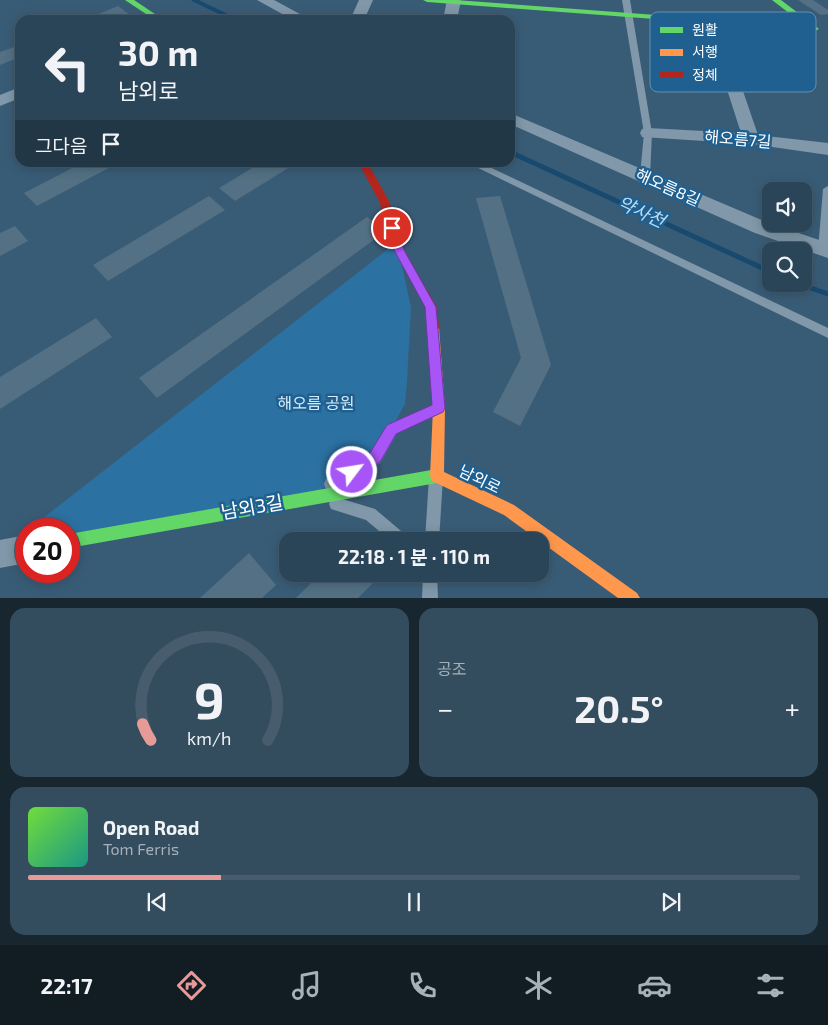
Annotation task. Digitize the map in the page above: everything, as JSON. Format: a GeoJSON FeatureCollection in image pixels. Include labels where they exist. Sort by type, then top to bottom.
{"type":"FeatureCollection","features":[{"type":"Feature","properties":{"kind":"street"},"geometry":{"type":"LineString","coordinates":[[130,0],[152,15]]}},
{"type":"Feature","properties":{"kind":"street"},"geometry":{"type":"LineString","coordinates":[[264,0],[294,15]]}},
{"type":"Feature","properties":{"kind":"street"},"geometry":{"type":"LineString","coordinates":[[359,15],[366,0]]}},
{"type":"Feature","properties":{"kind":"street"},"geometry":{"type":"LineString","coordinates":[[427,0],[540,4],[650,17]]}},
{"type":"Feature","properties":{"kind":"street"},"geometry":{"type":"LineString","coordinates":[[776,0],[792,12]]}},
{"type":"Feature","properties":{"kind":"street"},"geometry":{"type":"LineString","coordinates":[[451,15],[453,1]]}},
{"type":"Feature","properties":{"kind":"street"},"geometry":{"type":"LineString","coordinates":[[736,92],[752,139]]}},
{"type":"Feature","properties":{"kind":"street"},"geometry":{"type":"LineString","coordinates":[[0,101],[15,94]]}},
{"type":"Feature","properties":{"kind":"street","name":"해오름8길"},"geometry":{"type":"LineString","coordinates":[[515,120],[762,228],[826,250]]}},
{"type":"Feature","properties":{"kind":"street","name":"해오름7길"},"geometry":{"type":"LineString","coordinates":[[648,133],[752,139],[828,149]]}},
{"type":"Feature","properties":{"kind":"street","name":"남외로"},"geometry":{"type":"LineString","coordinates":[[365,167],[384,200],[399,250],[431,307],[438,408],[437,476],[509,510],[632,598]]}},
{"type":"Feature","properties":{"kind":"street","name":"남외3길"},"geometry":{"type":"LineString","coordinates":[[80,539],[310,496],[437,476]]}},
{"type":"Feature","properties":{"kind":"street"},"geometry":{"type":"LineString","coordinates":[[0,554],[15,551]]}},
{"type":"Feature","properties":{"kind":"lane"},"geometry":{"type":"LineString","coordinates":[[626,0],[648,133],[645,176]]}},
{"type":"Feature","properties":{"kind":"lane"},"geometry":{"type":"LineString","coordinates":[[480,167],[828,333]]}},
{"type":"Feature","properties":{"kind":"lane"},"geometry":{"type":"LineString","coordinates":[[826,250],[828,189]]}},
{"type":"Feature","properties":{"kind":"lane"},"geometry":{"type":"LineString","coordinates":[[310,496],[375,458],[392,429],[438,408]]}},
{"type":"Feature","properties":{"kind":"lane"},"geometry":{"type":"LineString","coordinates":[[433,532],[437,476]]}},
{"type":"Feature","properties":{"kind":"lane"},"geometry":{"type":"LineString","coordinates":[[310,496],[370,514],[391,532]]}},
{"type":"Feature","properties":{"kind":"lane"},"geometry":{"type":"LineString","coordinates":[[430,582],[430,598]]}},
{"type":"Feature","properties":{"kind":"green space","name":"해오름 공원"},"geometry":{"type":"Polygon","coordinates":[[[397,242],[411,308],[405,404],[375,458],[310,496],[80,539],[80,518],[43,518],[397,242]]]}},
{"type":"Feature","properties":{"kind":"building"},"geometry":{"type":"Polygon","coordinates":[[[798,0],[813,0],[828,10],[828,14],[821,15],[798,0]]]}},
{"type":"Feature","properties":{"kind":"building"},"geometry":{"type":"Polygon","coordinates":[[[118,6],[129,14],[126,15],[96,15],[118,6]]]}},
{"type":"Feature","properties":{"kind":"building"},"geometry":{"type":"Polygon","coordinates":[[[15,47],[15,59],[0,65],[0,52],[15,47]]]}},
{"type":"Feature","properties":{"kind":"building"},"geometry":{"type":"Polygon","coordinates":[[[74,167],[111,167],[37,206],[24,193],[74,167]]]}},
{"type":"Feature","properties":{"kind":"building"},"geometry":{"type":"Polygon","coordinates":[[[254,167],[290,167],[235,201],[219,188],[254,167]]]}},
{"type":"Feature","properties":{"kind":"building"},"geometry":{"type":"Polygon","coordinates":[[[209,196],[225,210],[108,281],[93,265],[209,196]]]}},
{"type":"Feature","properties":{"kind":"building"},"geometry":{"type":"Polygon","coordinates":[[[500,196],[551,365],[520,426],[493,412],[521,358],[476,198],[500,196]]]}},
{"type":"Feature","properties":{"kind":"building"},"geometry":{"type":"Polygon","coordinates":[[[367,217],[386,231],[157,398],[139,378],[367,217]]]}},
{"type":"Feature","properties":{"kind":"building"},"geometry":{"type":"Polygon","coordinates":[[[15,226],[28,241],[0,256],[0,233],[15,226]]]}},
{"type":"Feature","properties":{"kind":"building"},"geometry":{"type":"Polygon","coordinates":[[[96,318],[112,337],[0,409],[0,377],[96,318]]]}},
{"type":"Feature","properties":{"kind":"building"},"geometry":{"type":"Polygon","coordinates":[[[249,553],[276,585],[262,598],[200,598],[249,553]]]}},
{"type":"Feature","properties":{"kind":"building"},"geometry":{"type":"Polygon","coordinates":[[[312,582],[374,582],[358,598],[296,598],[312,582]]]}},
{"type":"Feature","properties":{"kind":"waterway","name":"약사천"},"geometry":{"type":"LineString","coordinates":[[194,0],[226,15]]}},
{"type":"Feature","properties":{"kind":"waterway","name":"약사천"},"geometry":{"type":"LineString","coordinates":[[515,154],[762,268]]}},
{"type":"Feature","properties":{"kind":"waterway","name":"약사천"},"geometry":{"type":"LineString","coordinates":[[812,288],[828,294]]}},
{"type":"Feature","properties":{"kind":"traffic: fast"},"geometry":{"type":"LineString","coordinates":[[129,0],[152,15]]}},
{"type":"Feature","properties":{"kind":"traffic: fast"},"geometry":{"type":"LineString","coordinates":[[427,0],[650,17]]}},
{"type":"Feature","properties":{"kind":"traffic: fast"},"geometry":{"type":"LineString","coordinates":[[776,0],[792,12]]}},
{"type":"Feature","properties":{"kind":"traffic: fast"},"geometry":{"type":"LineString","coordinates":[[80,539],[437,476]]}},
{"type":"Feature","properties":{"kind":"traffic: slow"},"geometry":{"type":"LineString","coordinates":[[433,328],[439,408],[437,476]]}},
{"type":"Feature","properties":{"kind":"traffic: slow"},"geometry":{"type":"LineString","coordinates":[[437,476],[509,510],[632,598]]}},
{"type":"Feature","properties":{"kind":"traffic: jam"},"geometry":{"type":"LineString","coordinates":[[365,167],[384,201],[399,250],[431,307],[433,328]]}},
{"type":"Feature","properties":{"kind":"route"},"geometry":{"type":"LineString","coordinates":[[352,472],[375,458],[392,429],[438,408],[431,307],[399,250],[392,228]]}}]}
